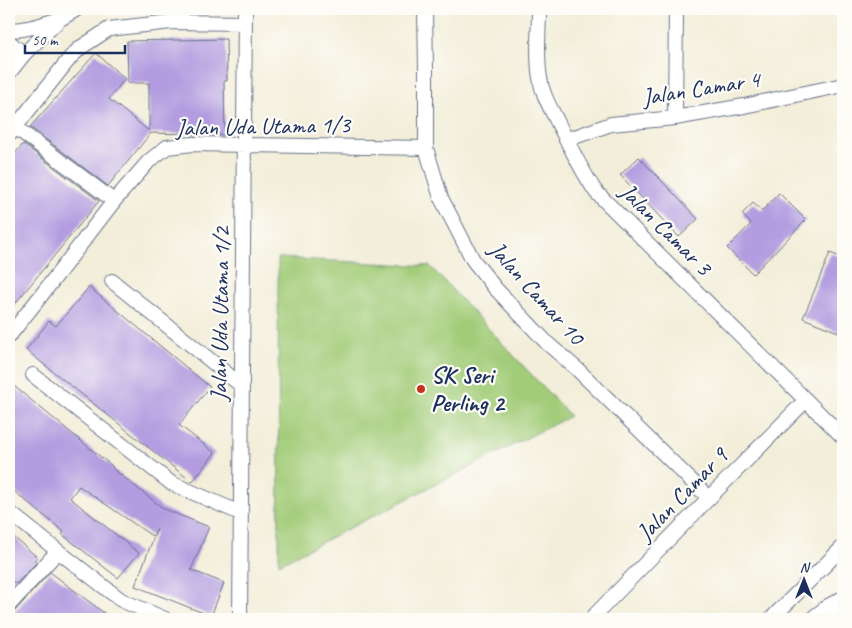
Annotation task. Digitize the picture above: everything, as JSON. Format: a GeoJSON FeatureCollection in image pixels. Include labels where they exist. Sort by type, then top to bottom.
{"type":"FeatureCollection","features":[{"type":"Feature","properties":{"kind":"street"},"geometry":{"type":"LineString","coordinates":[[9,73],[24,54],[60,19],[77,9]]}},
{"type":"Feature","properties":{"kind":"street","name":"Jalan Uda Utama 1/2"},"geometry":{"type":"LineString","coordinates":[[240,619],[245,9]]}},
{"type":"Feature","properties":{"kind":"street","name":"Jalan Camar 10"},"geometry":{"type":"LineString","coordinates":[[425,9],[426,148],[441,198],[473,260],[495,288],[548,344],[577,369],[709,498]]}},
{"type":"Feature","properties":{"kind":"street","name":"Jalan Camar 3"},"geometry":{"type":"LineString","coordinates":[[538,9],[540,79],[543,93],[566,140],[596,192],[843,437]]}},
{"type":"Feature","properties":{"kind":"street"},"geometry":{"type":"LineString","coordinates":[[675,118],[676,9]]}},
{"type":"Feature","properties":{"kind":"street"},"geometry":{"type":"LineString","coordinates":[[9,29],[36,26],[60,19]]}},
{"type":"Feature","properties":{"kind":"street"},"geometry":{"type":"LineString","coordinates":[[114,201],[12,131],[70,58],[80,48],[110,29],[171,22],[245,23]]}},
{"type":"Feature","properties":{"kind":"street"},"geometry":{"type":"LineString","coordinates":[[9,42],[24,54]]}},
{"type":"Feature","properties":{"kind":"street","name":"Jalan Camar 4"},"geometry":{"type":"LineString","coordinates":[[566,140],[611,124],[675,118],[744,106],[843,85]]}},
{"type":"Feature","properties":{"kind":"street","name":"Jalan Uda Utama 1/3"},"geometry":{"type":"LineString","coordinates":[[9,336],[114,201],[149,162],[166,147],[193,144],[426,148]]}},
{"type":"Feature","properties":{"kind":"street"},"geometry":{"type":"LineString","coordinates":[[112,281],[242,386]]}},
{"type":"Feature","properties":{"kind":"street"},"geometry":{"type":"LineString","coordinates":[[33,374],[171,483],[240,514]]}},
{"type":"Feature","properties":{"kind":"street","name":"Jalan Camar 9"},"geometry":{"type":"LineString","coordinates":[[591,619],[806,400]]}},
{"type":"Feature","properties":{"kind":"street"},"geometry":{"type":"LineString","coordinates":[[9,512],[122,600],[165,619]]}},
{"type":"Feature","properties":{"kind":"street"},"geometry":{"type":"LineString","coordinates":[[771,619],[843,547]]}},
{"type":"Feature","properties":{"kind":"street"},"geometry":{"type":"LineString","coordinates":[[9,605],[58,551]]}},
{"type":"Feature","properties":{"kind":"green space"},"geometry":{"type":"Polygon","coordinates":[[[278,258],[430,266],[570,416],[279,564],[278,258]]]}},
{"type":"Feature","properties":{"kind":"building"},"geometry":{"type":"Polygon","coordinates":[[[226,39],[227,81],[224,81],[225,135],[151,133],[108,186],[30,127],[96,53],[125,79],[109,99],[149,131],[149,83],[128,83],[127,41],[226,39]]]}},
{"type":"Feature","properties":{"kind":"building"},"geometry":{"type":"Polygon","coordinates":[[[23,144],[99,201],[9,311],[9,161],[23,144]]]}},
{"type":"Feature","properties":{"kind":"building"},"geometry":{"type":"Polygon","coordinates":[[[639,157],[698,219],[679,237],[620,175],[639,157]]]}},
{"type":"Feature","properties":{"kind":"building"},"geometry":{"type":"Polygon","coordinates":[[[779,193],[806,220],[753,274],[727,248],[751,224],[742,214],[753,203],[762,211],[779,193]]]}},
{"type":"Feature","properties":{"kind":"building"},"geometry":{"type":"Polygon","coordinates":[[[830,253],[843,258],[843,334],[803,318],[830,253]]]}},
{"type":"Feature","properties":{"kind":"building"},"geometry":{"type":"Polygon","coordinates":[[[89,287],[210,387],[179,425],[215,453],[192,482],[26,350],[49,321],[56,326],[89,287]]]}},
{"type":"Feature","properties":{"kind":"building"},"geometry":{"type":"Polygon","coordinates":[[[9,382],[164,509],[209,527],[191,570],[224,583],[211,616],[135,586],[157,529],[152,536],[79,486],[70,498],[139,553],[118,578],[62,534],[64,532],[9,487],[9,382]]]}},
{"type":"Feature","properties":{"kind":"building"},"geometry":{"type":"Polygon","coordinates":[[[9,533],[37,557],[34,560],[37,562],[16,584],[9,579],[9,533]]]}},
{"type":"Feature","properties":{"kind":"building"},"geometry":{"type":"Polygon","coordinates":[[[50,572],[112,619],[9,619],[11,613],[15,611],[50,572]]]}},
{"type":"Feature","properties":{"kind":"place","name":"SK Seri Perling 2"},"geometry":{"type":"Point","coordinates":[421,389]}}]}
